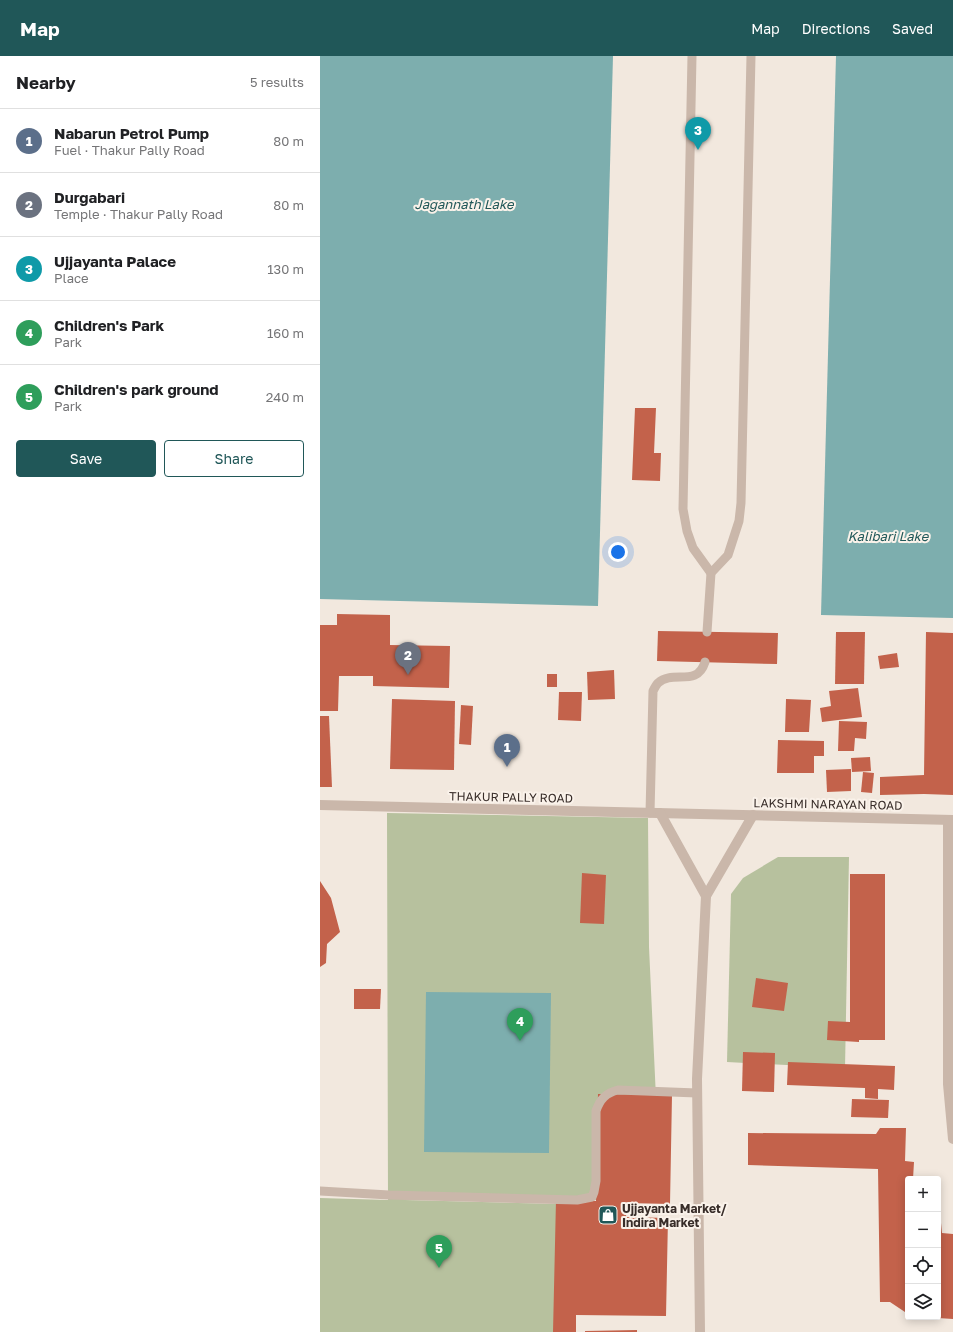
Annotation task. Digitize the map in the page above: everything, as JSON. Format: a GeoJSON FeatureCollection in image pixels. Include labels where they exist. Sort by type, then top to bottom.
{"type":"FeatureCollection","features":[{"type":"Feature","properties":{"kind":"street","name":"THAKUR PALLY ROAD"},"geometry":{"type":"LineString","coordinates":[[320,805],[702,814]]}},
{"type":"Feature","properties":{"kind":"street"},"geometry":{"type":"LineString","coordinates":[[655,813],[706,896]]}},
{"type":"Feature","properties":{"kind":"street","name":"LAKSHMI NARAYAN ROAD"},"geometry":{"type":"LineString","coordinates":[[702,814],[950,820]]}},
{"type":"Feature","properties":{"kind":"street"},"geometry":{"type":"LineString","coordinates":[[700,1332],[697,1093],[706,896],[753,815]]}},
{"type":"Feature","properties":{"kind":"street"},"geometry":{"type":"LineString","coordinates":[[950,820],[948,1084],[953,1139]]}},
{"type":"Feature","properties":{"kind":"lane"},"geometry":{"type":"LineString","coordinates":[[692,56],[682,509],[693,548],[711,573]]}},
{"type":"Feature","properties":{"kind":"lane"},"geometry":{"type":"LineString","coordinates":[[707,632],[711,573],[728,555],[739,522],[741,503],[751,56]]}},
{"type":"Feature","properties":{"kind":"lane"},"geometry":{"type":"LineString","coordinates":[[655,813],[653,691],[658,683],[667,678],[697,675],[703,670],[705,662]]}},
{"type":"Feature","properties":{"kind":"lane"},"geometry":{"type":"LineString","coordinates":[[320,1192],[538,1199],[586,1199],[592,1197],[594,1192],[596,1181],[596,1111],[600,1101],[605,1096],[618,1090],[697,1093]]}},
{"type":"Feature","properties":{"kind":"green space"},"geometry":{"type":"Polygon","coordinates":[[[387,813],[648,818],[649,947],[656,1098],[604,1200],[405,1200],[557,1204],[559,1332],[320,1332],[320,1198],[388,1200],[387,813]]]}},
{"type":"Feature","properties":{"kind":"green space"},"geometry":{"type":"Polygon","coordinates":[[[778,857],[849,857],[845,1068],[727,1062],[731,894],[743,878],[778,857]]]}},
{"type":"Feature","properties":{"kind":"water","name":"Jagannath Lake"},"geometry":{"type":"Polygon","coordinates":[[[320,56],[613,56],[598,606],[320,599],[320,56]]]}},
{"type":"Feature","properties":{"kind":"water","name":"Kalibari Lake"},"geometry":{"type":"Polygon","coordinates":[[[836,56],[953,56],[953,618],[821,615],[836,56]]]}},
{"type":"Feature","properties":{"kind":"water"},"geometry":{"type":"Polygon","coordinates":[[[426,992],[551,993],[549,1153],[424,1152],[426,992]]]}},
{"type":"Feature","properties":{"kind":"building"},"geometry":{"type":"Polygon","coordinates":[[[635,408],[656,408],[654,453],[661,453],[660,481],[632,480],[635,408]]]}},
{"type":"Feature","properties":{"kind":"building"},"geometry":{"type":"Polygon","coordinates":[[[337,614],[390,615],[390,645],[450,646],[449,688],[373,686],[373,676],[339,676],[338,711],[320,711],[320,625],[337,625],[337,614]]]}},
{"type":"Feature","properties":{"kind":"building"},"geometry":{"type":"Polygon","coordinates":[[[658,631],[778,633],[777,664],[657,661],[658,631]]]}},
{"type":"Feature","properties":{"kind":"building"},"geometry":{"type":"Polygon","coordinates":[[[836,632],[865,632],[864,684],[835,684],[836,632]]]}},
{"type":"Feature","properties":{"kind":"building"},"geometry":{"type":"Polygon","coordinates":[[[926,632],[953,633],[953,795],[880,795],[880,777],[924,775],[926,632]]]}},
{"type":"Feature","properties":{"kind":"building"},"geometry":{"type":"Polygon","coordinates":[[[897,653],[899,667],[880,669],[878,656],[897,653]]]}},
{"type":"Feature","properties":{"kind":"building"},"geometry":{"type":"Polygon","coordinates":[[[614,670],[615,699],[588,700],[587,672],[614,670]]]}},
{"type":"Feature","properties":{"kind":"building"},"geometry":{"type":"Polygon","coordinates":[[[547,674],[557,674],[557,687],[547,687],[547,674]]]}},
{"type":"Feature","properties":{"kind":"building"},"geometry":{"type":"Polygon","coordinates":[[[858,688],[862,717],[822,722],[820,708],[831,706],[829,691],[858,688]]]}},
{"type":"Feature","properties":{"kind":"building"},"geometry":{"type":"Polygon","coordinates":[[[559,692],[582,692],[581,721],[558,720],[559,692]]]}},
{"type":"Feature","properties":{"kind":"building"},"geometry":{"type":"Polygon","coordinates":[[[392,699],[455,701],[454,770],[390,769],[392,699]]]}},
{"type":"Feature","properties":{"kind":"building"},"geometry":{"type":"Polygon","coordinates":[[[786,699],[811,700],[809,732],[785,732],[786,699]]]}},
{"type":"Feature","properties":{"kind":"building"},"geometry":{"type":"Polygon","coordinates":[[[461,705],[473,706],[471,745],[459,744],[461,705]]]}},
{"type":"Feature","properties":{"kind":"building"},"geometry":{"type":"Polygon","coordinates":[[[320,716],[329,716],[332,787],[320,787],[320,716]]]}},
{"type":"Feature","properties":{"kind":"building"},"geometry":{"type":"Polygon","coordinates":[[[839,721],[867,722],[866,739],[855,738],[854,751],[838,751],[839,721]]]}},
{"type":"Feature","properties":{"kind":"building"},"geometry":{"type":"Polygon","coordinates":[[[778,740],[824,741],[824,756],[814,756],[814,773],[777,773],[778,740]]]}},
{"type":"Feature","properties":{"kind":"building"},"geometry":{"type":"Polygon","coordinates":[[[870,757],[871,771],[852,772],[851,758],[870,757]]]}},
{"type":"Feature","properties":{"kind":"building"},"geometry":{"type":"Polygon","coordinates":[[[851,769],[851,791],[827,792],[826,770],[851,769]]]}},
{"type":"Feature","properties":{"kind":"building"},"geometry":{"type":"Polygon","coordinates":[[[863,772],[874,773],[872,793],[861,792],[863,772]]]}},
{"type":"Feature","properties":{"kind":"building"},"geometry":{"type":"Polygon","coordinates":[[[582,873],[606,875],[604,924],[580,923],[582,873]]]}},
{"type":"Feature","properties":{"kind":"building"},"geometry":{"type":"Polygon","coordinates":[[[850,874],[885,874],[885,1040],[859,1040],[859,1042],[827,1040],[828,1021],[850,1022],[850,874]]]}},
{"type":"Feature","properties":{"kind":"building"},"geometry":{"type":"Polygon","coordinates":[[[320,881],[331,898],[340,932],[327,944],[326,963],[320,967],[320,881]]]}},
{"type":"Feature","properties":{"kind":"building"},"geometry":{"type":"Polygon","coordinates":[[[756,978],[788,983],[784,1011],[752,1007],[756,978]]]}},
{"type":"Feature","properties":{"kind":"building"},"geometry":{"type":"Polygon","coordinates":[[[354,989],[381,989],[380,1009],[354,1009],[354,989]]]}},
{"type":"Feature","properties":{"kind":"building"},"geometry":{"type":"Polygon","coordinates":[[[743,1052],[775,1053],[774,1092],[742,1091],[743,1052]]]}},
{"type":"Feature","properties":{"kind":"building"},"geometry":{"type":"Polygon","coordinates":[[[788,1062],[895,1066],[894,1090],[878,1089],[878,1099],[865,1098],[865,1088],[787,1085],[788,1062]]]}},
{"type":"Feature","properties":{"kind":"building","name":"Ujjayanta Market/ Indira Market"},"geometry":{"type":"Polygon","coordinates":[[[598,1094],[672,1095],[670,1204],[627,1203],[626,1217],[668,1218],[666,1316],[576,1315],[576,1332],[553,1332],[556,1200],[596,1201],[598,1094]]]}},
{"type":"Feature","properties":{"kind":"building"},"geometry":{"type":"Polygon","coordinates":[[[852,1099],[889,1100],[888,1118],[851,1117],[852,1099]]]}},
{"type":"Feature","properties":{"kind":"building"},"geometry":{"type":"Polygon","coordinates":[[[880,1128],[906,1128],[905,1161],[914,1162],[913,1176],[905,1176],[905,1312],[890,1302],[880,1302],[878,1169],[748,1165],[748,1133],[876,1134],[880,1128]]]}},
{"type":"Feature","properties":{"kind":"building"},"geometry":{"type":"Polygon","coordinates":[[[941,1223],[942,1233],[953,1234],[953,1319],[941,1318],[941,1223]]]}},
{"type":"Feature","properties":{"kind":"building"},"geometry":{"type":"Polygon","coordinates":[[[637,1330],[637,1332],[585,1332],[585,1331],[637,1330]]]}},
{"type":"Feature","properties":{"kind":"place","name":"Ujjayanta Palace"},"geometry":{"type":"Point","coordinates":[698,150]}},
{"type":"Feature","properties":{"kind":"place","name":"Durgabari"},"geometry":{"type":"Point","coordinates":[408,675]}},
{"type":"Feature","properties":{"kind":"place","name":"Nabarun Petrol Pump"},"geometry":{"type":"Point","coordinates":[507,767]}},
{"type":"Feature","properties":{"kind":"place","name":"Children's Park"},"geometry":{"type":"Point","coordinates":[520,1041]}},
{"type":"Feature","properties":{"kind":"place","name":"Ujjayanta Market/ Indira Market"},"geometry":{"type":"Point","coordinates":[608,1215]}},
{"type":"Feature","properties":{"kind":"place","name":"Children's park ground"},"geometry":{"type":"Point","coordinates":[439,1268]}}]}
